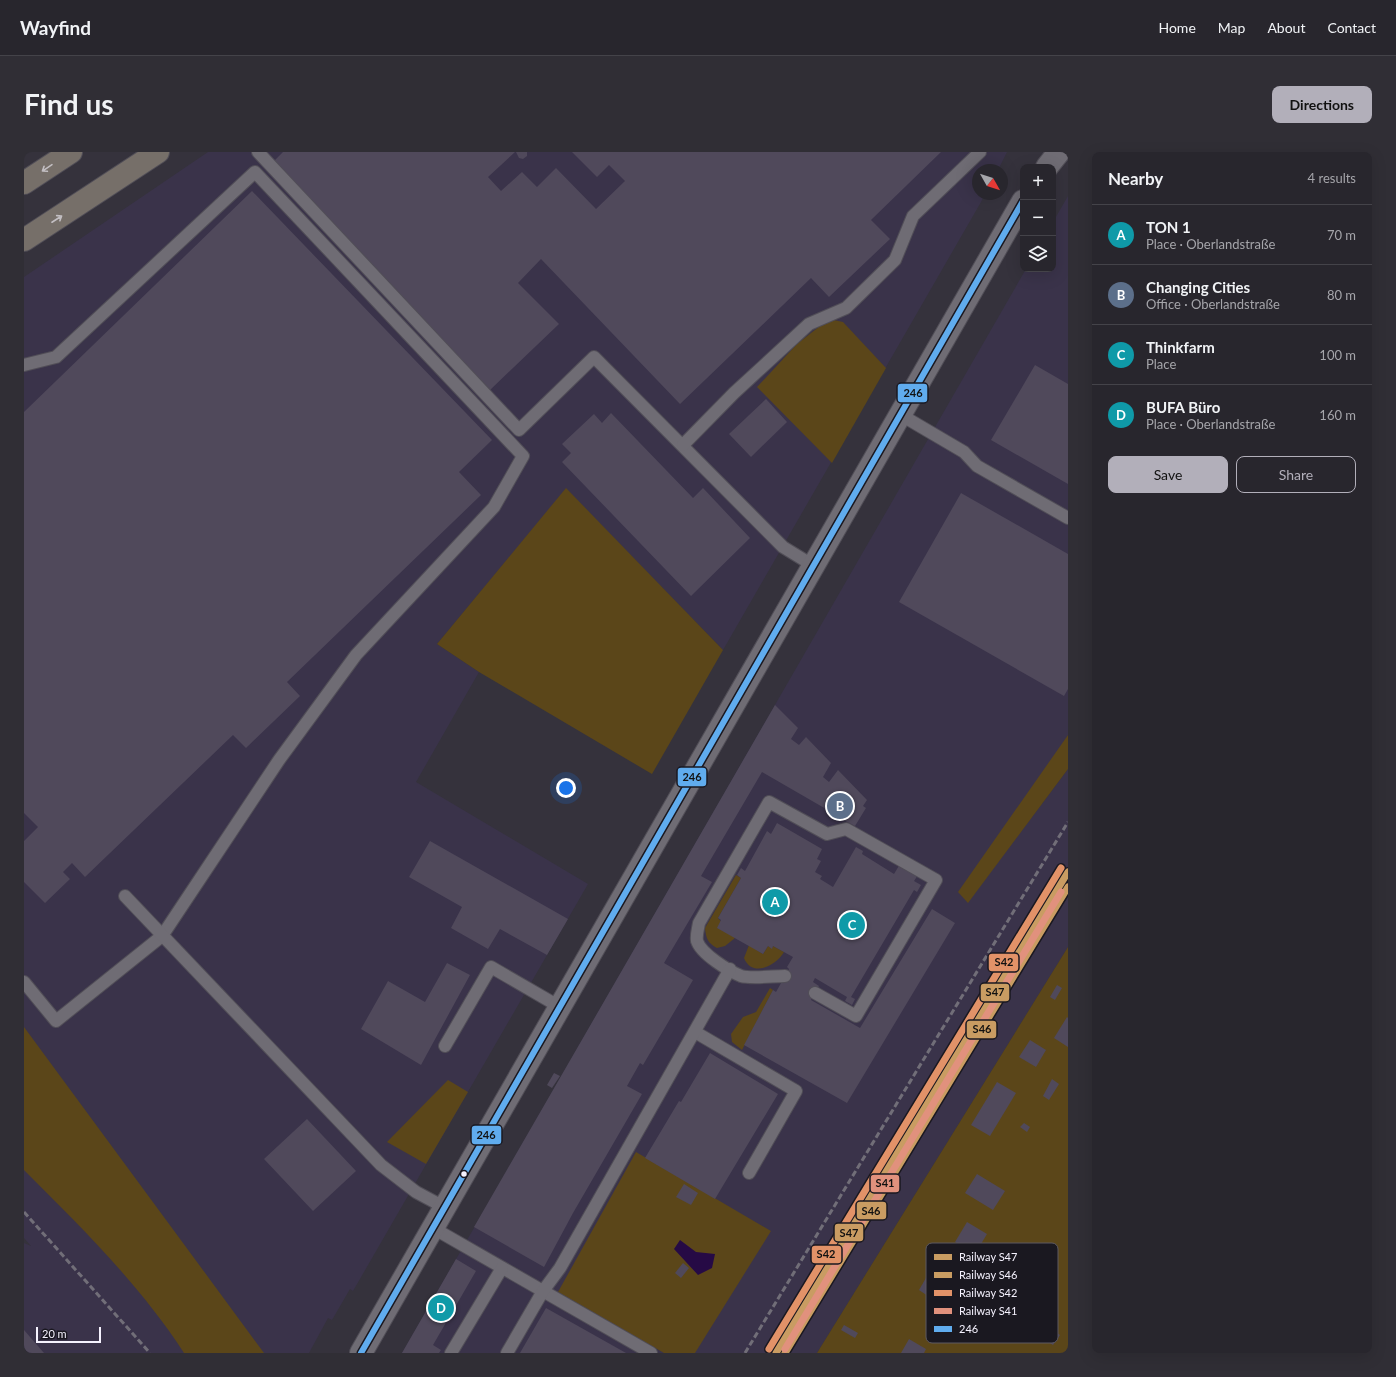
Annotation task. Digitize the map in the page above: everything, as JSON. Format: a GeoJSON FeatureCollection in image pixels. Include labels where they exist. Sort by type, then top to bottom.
{"type":"FeatureCollection","features":[{"type":"Feature","properties":{"kind":"highway"},"geometry":{"type":"LineString","coordinates":[[24,183],[70,152]]}},
{"type":"Feature","properties":{"kind":"highway"},"geometry":{"type":"LineString","coordinates":[[24,240],[158,152]]}},
{"type":"Feature","properties":{"kind":"street"},"geometry":{"type":"LineString","coordinates":[[1038,164],[1042,152]]}},
{"type":"Feature","properties":{"kind":"street"},"geometry":{"type":"LineString","coordinates":[[1049,164],[1059,152]]}},
{"type":"Feature","properties":{"kind":"street"},"geometry":{"type":"LineString","coordinates":[[361,1353],[1020,206]]}},
{"type":"Feature","properties":{"kind":"lane"},"geometry":{"type":"LineString","coordinates":[[258,152],[519,430],[594,357],[783,547],[814,566]]}},
{"type":"Feature","properties":{"kind":"lane"},"geometry":{"type":"LineString","coordinates":[[683,445],[734,393],[809,324],[846,308],[857,298],[895,260],[912,216],[980,152]]}},
{"type":"Feature","properties":{"kind":"lane"},"geometry":{"type":"LineString","coordinates":[[24,365],[56,357],[255,172],[523,456],[494,507],[356,655],[279,760],[162,936],[56,1021],[24,982]]}},
{"type":"Feature","properties":{"kind":"lane"},"geometry":{"type":"LineString","coordinates":[[901,415],[964,452],[977,466],[1068,518]]}},
{"type":"Feature","properties":{"kind":"lane"},"geometry":{"type":"LineString","coordinates":[[785,976],[742,976],[703,951],[698,942],[696,933],[699,923],[769,802],[827,834],[846,829],[936,880],[856,1016],[815,993]]}},
{"type":"Feature","properties":{"kind":"lane"},"geometry":{"type":"LineString","coordinates":[[125,896],[381,1165],[416,1192],[444,1208]]}},
{"type":"Feature","properties":{"kind":"lane"},"geometry":{"type":"LineString","coordinates":[[445,1046],[490,967],[560,1007]]}},
{"type":"Feature","properties":{"kind":"lane"},"geometry":{"type":"LineString","coordinates":[[507,1353],[543,1291],[560,1268],[730,969]]}},
{"type":"Feature","properties":{"kind":"lane"},"geometry":{"type":"LineString","coordinates":[[695,1032],[796,1091],[749,1173]]}},
{"type":"Feature","properties":{"kind":"lane"},"geometry":{"type":"LineString","coordinates":[[433,1228],[651,1353]]}},
{"type":"Feature","properties":{"kind":"lane"},"geometry":{"type":"LineString","coordinates":[[452,1353],[502,1268]]}},
{"type":"Feature","properties":{"kind":"shaded area"},"geometry":{"type":"Polygon","coordinates":[[[208,152],[1007,152],[1001,164],[972,164],[972,200],[982,200],[981,202],[723,650],[566,489],[437,644],[479,672],[416,782],[588,884],[353,1291],[350,1289],[332,1320],[328,1318],[309,1353],[24,1353],[24,1243],[31,1246],[24,1238],[24,277],[208,152]]]}},
{"type":"Feature","properties":{"kind":"shaded area"},"geometry":{"type":"Polygon","coordinates":[[[1068,196],[1068,735],[968,902],[1068,769],[1068,947],[817,1353],[402,1353],[1024,272],[1056,272],[1056,217],[1068,196]]]}},
{"type":"Feature","properties":{"kind":"shaded area"},"geometry":{"type":"Polygon","coordinates":[[[829,319],[843,322],[886,368],[832,463],[757,387],[797,344],[829,319]]]}},
{"type":"Feature","properties":{"kind":"shaded area"},"geometry":{"type":"Polygon","coordinates":[[[566,488],[723,650],[652,774],[479,672],[437,644],[566,488]]]}},
{"type":"Feature","properties":{"kind":"shaded area"},"geometry":{"type":"Polygon","coordinates":[[[1068,735],[1068,769],[968,903],[958,892],[1068,735]]]}},
{"type":"Feature","properties":{"kind":"shaded area"},"geometry":{"type":"Polygon","coordinates":[[[736,875],[741,878],[718,918],[735,938],[725,946],[717,948],[708,940],[705,928],[736,875]]]}},
{"type":"Feature","properties":{"kind":"shaded area"},"geometry":{"type":"Polygon","coordinates":[[[749,945],[763,954],[768,946],[772,948],[773,946],[784,952],[776,962],[764,968],[758,969],[748,964],[744,958],[749,945]]]}},
{"type":"Feature","properties":{"kind":"shaded area"},"geometry":{"type":"Polygon","coordinates":[[[1068,947],[1068,1353],[817,1353],[1068,947]]]}},
{"type":"Feature","properties":{"kind":"shaded area"},"geometry":{"type":"Polygon","coordinates":[[[770,988],[773,990],[742,1050],[732,1042],[731,1034],[743,1017],[756,1012],[770,988]]]}},
{"type":"Feature","properties":{"kind":"shaded area"},"geometry":{"type":"Polygon","coordinates":[[[24,1027],[264,1353],[184,1353],[167,1328],[109,1257],[24,1170],[24,1027]]]}},
{"type":"Feature","properties":{"kind":"shaded area"},"geometry":{"type":"Polygon","coordinates":[[[448,1080],[468,1092],[426,1164],[387,1142],[448,1080]]]}},
{"type":"Feature","properties":{"kind":"shaded area"},"geometry":{"type":"Polygon","coordinates":[[[636,1152],[771,1231],[695,1353],[664,1353],[558,1292],[636,1152]]]}},
{"type":"Feature","properties":{"kind":"shaded area"},"geometry":{"type":"Polygon","coordinates":[[[680,1240],[696,1252],[715,1254],[712,1268],[698,1275],[674,1249],[680,1240]]]}},
{"type":"Feature","properties":{"kind":"building"},"geometry":{"type":"Polygon","coordinates":[[[283,152],[515,152],[488,177],[501,191],[522,172],[537,187],[556,168],[596,209],[625,181],[609,165],[597,177],[572,152],[941,152],[871,220],[890,239],[829,297],[811,278],[680,404],[541,259],[518,283],[559,324],[490,390],[273,162],[283,152]]]}},
{"type":"Feature","properties":{"kind":"building"},"geometry":{"type":"Polygon","coordinates":[[[516,152],[527,152],[527,156],[523,159],[519,158],[516,152]]]}},
{"type":"Feature","properties":{"kind":"building"},"geometry":{"type":"Polygon","coordinates":[[[252,191],[492,440],[459,472],[481,495],[287,682],[300,696],[246,748],[233,735],[85,877],[72,863],[63,872],[70,879],[45,903],[24,882],[24,841],[38,827],[24,813],[24,412],[252,191]]]}},
{"type":"Feature","properties":{"kind":"building"},"geometry":{"type":"Polygon","coordinates":[[[1035,365],[1068,384],[1068,484],[991,440],[1035,365]]]}},
{"type":"Feature","properties":{"kind":"building"},"geometry":{"type":"Polygon","coordinates":[[[766,399],[787,422],[751,457],[729,434],[766,399]]]}},
{"type":"Feature","properties":{"kind":"building"},"geometry":{"type":"Polygon","coordinates":[[[611,413],[693,498],[703,488],[750,538],[691,596],[562,462],[571,453],[562,444],[594,414],[602,423],[611,413]]]}},
{"type":"Feature","properties":{"kind":"building"},"geometry":{"type":"Polygon","coordinates":[[[961,493],[1068,554],[1068,689],[1064,696],[899,602],[961,493]]]}},
{"type":"Feature","properties":{"kind":"building"},"geometry":{"type":"Polygon","coordinates":[[[775,705],[798,728],[791,739],[799,745],[806,737],[831,763],[823,777],[829,782],[838,770],[867,800],[863,806],[866,808],[855,826],[826,811],[826,809],[762,772],[701,876],[712,882],[664,963],[693,980],[643,1065],[640,1063],[627,1086],[642,1094],[573,1213],[544,1267],[474,1227],[775,705]]]}},
{"type":"Feature","properties":{"kind":"building"},"geometry":{"type":"Polygon","coordinates":[[[777,823],[822,849],[817,859],[821,861],[815,872],[822,876],[820,879],[833,887],[856,847],[863,851],[862,854],[894,874],[900,864],[918,875],[914,881],[921,885],[917,892],[914,890],[851,997],[855,999],[852,1005],[845,1001],[847,997],[815,978],[813,982],[819,986],[811,1000],[860,1028],[932,909],[955,923],[847,1103],[744,1045],[773,990],[776,992],[789,969],[787,967],[793,957],[773,946],[772,949],[768,946],[763,954],[717,928],[721,920],[718,918],[741,878],[737,875],[741,868],[745,871],[767,831],[771,834],[777,823]]]}},
{"type":"Feature","properties":{"kind":"building"},"geometry":{"type":"Polygon","coordinates":[[[430,841],[568,919],[547,955],[500,929],[488,949],[451,928],[462,907],[409,877],[430,841]]]}},
{"type":"Feature","properties":{"kind":"building"},"geometry":{"type":"Polygon","coordinates":[[[447,963],[470,975],[421,1065],[361,1029],[388,981],[425,1002],[447,963]]]}},
{"type":"Feature","properties":{"kind":"building"},"geometry":{"type":"Polygon","coordinates":[[[1057,985],[1062,988],[1055,1000],[1050,997],[1057,985]]]}},
{"type":"Feature","properties":{"kind":"building"},"geometry":{"type":"Polygon","coordinates":[[[1067,1017],[1068,1018],[1068,1047],[1054,1038],[1067,1017]]]}},
{"type":"Feature","properties":{"kind":"building"},"geometry":{"type":"Polygon","coordinates":[[[1030,1040],[1046,1050],[1036,1067],[1019,1057],[1030,1040]]]}},
{"type":"Feature","properties":{"kind":"building"},"geometry":{"type":"Polygon","coordinates":[[[710,1053],[778,1094],[715,1199],[645,1158],[710,1053]]]}},
{"type":"Feature","properties":{"kind":"building"},"geometry":{"type":"Polygon","coordinates":[[[554,1073],[560,1076],[552,1088],[547,1085],[554,1073]]]}},
{"type":"Feature","properties":{"kind":"building"},"geometry":{"type":"Polygon","coordinates":[[[1052,1079],[1059,1084],[1049,1100],[1043,1096],[1052,1079]]]}},
{"type":"Feature","properties":{"kind":"building"},"geometry":{"type":"Polygon","coordinates":[[[997,1082],[1016,1093],[990,1136],[971,1125],[997,1082]]]}},
{"type":"Feature","properties":{"kind":"building"},"geometry":{"type":"Polygon","coordinates":[[[307,1119],[356,1171],[313,1211],[264,1159],[307,1119]]]}},
{"type":"Feature","properties":{"kind":"building"},"geometry":{"type":"Polygon","coordinates":[[[1024,1123],[1030,1127],[1027,1132],[1020,1127],[1024,1123]]]}},
{"type":"Feature","properties":{"kind":"building"},"geometry":{"type":"Polygon","coordinates":[[[977,1174],[1005,1191],[993,1210],[965,1193],[977,1174]]]}},
{"type":"Feature","properties":{"kind":"building"},"geometry":{"type":"Polygon","coordinates":[[[684,1184],[698,1193],[691,1205],[676,1197],[684,1184]]]}},
{"type":"Feature","properties":{"kind":"building"},"geometry":{"type":"Polygon","coordinates":[[[967,1222],[987,1234],[982,1243],[955,1242],[967,1222]]]}},
{"type":"Feature","properties":{"kind":"building"},"geometry":{"type":"Polygon","coordinates":[[[456,1259],[476,1271],[433,1345],[441,1350],[439,1353],[402,1353],[456,1259]]]}},
{"type":"Feature","properties":{"kind":"building"},"geometry":{"type":"Polygon","coordinates":[[[683,1263],[689,1268],[681,1278],[675,1273],[683,1263]]]}},
{"type":"Feature","properties":{"kind":"building"},"geometry":{"type":"Polygon","coordinates":[[[926,1278],[926,1295],[919,1290],[926,1278]]]}},
{"type":"Feature","properties":{"kind":"building"},"geometry":{"type":"Polygon","coordinates":[[[546,1308],[626,1353],[520,1353],[546,1308]]]}},
{"type":"Feature","properties":{"kind":"building"},"geometry":{"type":"Polygon","coordinates":[[[844,1325],[858,1333],[855,1338],[841,1330],[844,1325]]]}},
{"type":"Feature","properties":{"kind":"building"},"geometry":{"type":"Polygon","coordinates":[[[24,1330],[44,1353],[24,1353],[24,1330]]]}},
{"type":"Feature","properties":{"kind":"building"},"geometry":{"type":"Polygon","coordinates":[[[909,1339],[926,1349],[924,1353],[901,1353],[909,1339]]]}},
{"type":"Feature","properties":{"kind":"railway"},"geometry":{"type":"LineString","coordinates":[[745,1353],[1068,822]]}},
{"type":"Feature","properties":{"kind":"railway"},"geometry":{"type":"LineString","coordinates":[[24,1212],[150,1353]]}},
{"type":"Feature","properties":{"kind":"rail line","name":"S42"},"geometry":{"type":"LineString","coordinates":[[769,1349],[1061,868]]}},
{"type":"Feature","properties":{"kind":"rail line","name":"S47"},"geometry":{"type":"LineString","coordinates":[[776,1353],[1068,872]]}},
{"type":"Feature","properties":{"kind":"rail line","name":"S46"},"geometry":{"type":"LineString","coordinates":[[785,1353],[1068,887]]}},
{"type":"Feature","properties":{"kind":"rail line","name":"S41"},"geometry":{"type":"LineString","coordinates":[[785,1349],[1061,892]]}},
{"type":"Feature","properties":{"kind":"transit line","name":"246"},"geometry":{"type":"LineString","coordinates":[[361,1353],[1020,206]]}},
{"type":"Feature","properties":{"kind":"place","name":"Changing Cities"},"geometry":{"type":"Point","coordinates":[840,806]}},
{"type":"Feature","properties":{"kind":"place","name":"TON 1"},"geometry":{"type":"Point","coordinates":[775,902]}},
{"type":"Feature","properties":{"kind":"place","name":"Thinkfarm"},"geometry":{"type":"Point","coordinates":[852,925]}},
{"type":"Feature","properties":{"kind":"place","name":"BUFA Büro"},"geometry":{"type":"Point","coordinates":[441,1308]}}]}
